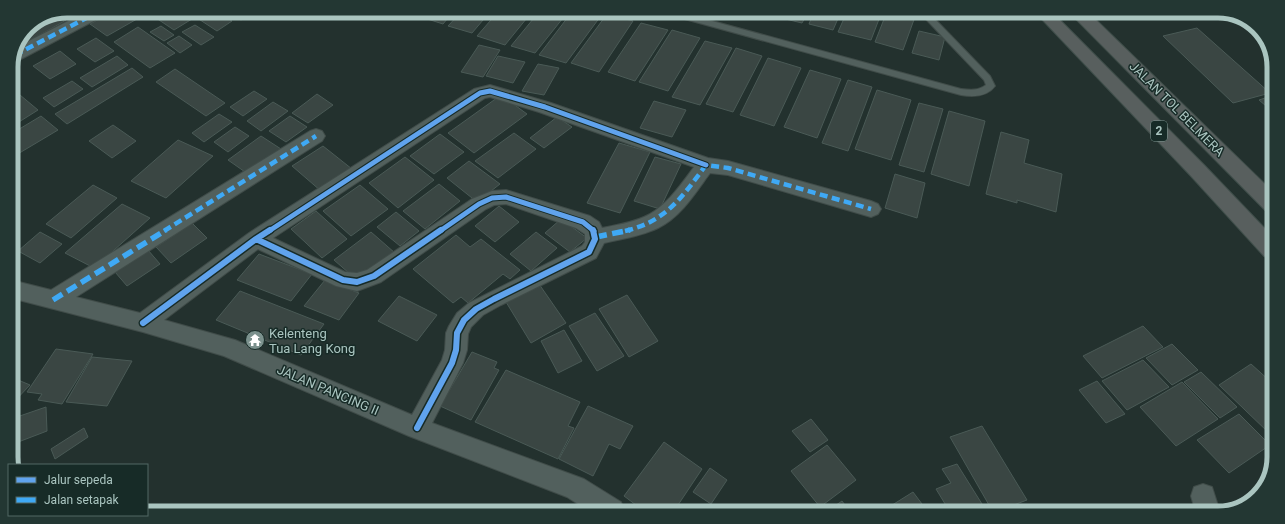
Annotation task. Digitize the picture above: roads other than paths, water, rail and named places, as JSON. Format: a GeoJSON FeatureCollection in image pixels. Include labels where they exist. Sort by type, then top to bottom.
{"type":"FeatureCollection","features":[{"type":"Feature","properties":{"kind":"highway","name":"JALAN TOL BELMERA"},"geometry":{"type":"LineString","coordinates":[[1049,18],[1198,171],[1267,245]]}},
{"type":"Feature","properties":{"kind":"highway","name":"JALAN TOL BELMERA"},"geometry":{"type":"LineString","coordinates":[[1084,18],[1267,199]]}},
{"type":"Feature","properties":{"kind":"street"},"geometry":{"type":"LineString","coordinates":[[21,52],[86,18]]}},
{"type":"Feature","properties":{"kind":"street"},"geometry":{"type":"LineString","coordinates":[[143,323],[256,239],[480,92],[490,91],[545,107],[706,165],[728,168],[871,209]]}},
{"type":"Feature","properties":{"kind":"street"},"geometry":{"type":"LineString","coordinates":[[53,300],[316,136]]}},
{"type":"Feature","properties":{"kind":"street"},"geometry":{"type":"LineString","coordinates":[[596,237],[640,226],[658,219],[672,206],[706,165]]}},
{"type":"Feature","properties":{"kind":"street"},"geometry":{"type":"LineString","coordinates":[[256,239],[343,280],[357,282],[374,276],[479,204],[492,198],[506,197],[583,222],[591,226],[596,237],[593,246],[585,255],[476,308],[464,320],[457,333],[452,363],[417,428]]}},
{"type":"Feature","properties":{"kind":"street","name":"JALAN PANCING II"},"geometry":{"type":"LineString","coordinates":[[18,291],[143,323],[227,347],[417,428],[575,488],[604,506]]}},
{"type":"Feature","properties":{"kind":"lane"},"geometry":{"type":"LineString","coordinates":[[691,18],[961,92],[970,93],[987,90],[991,86],[987,78],[929,18]]}},
{"type":"Feature","properties":{"kind":"place","name":"Kelenteng Tua Lang Kong"},"geometry":{"type":"Point","coordinates":[255,340]}}]}
